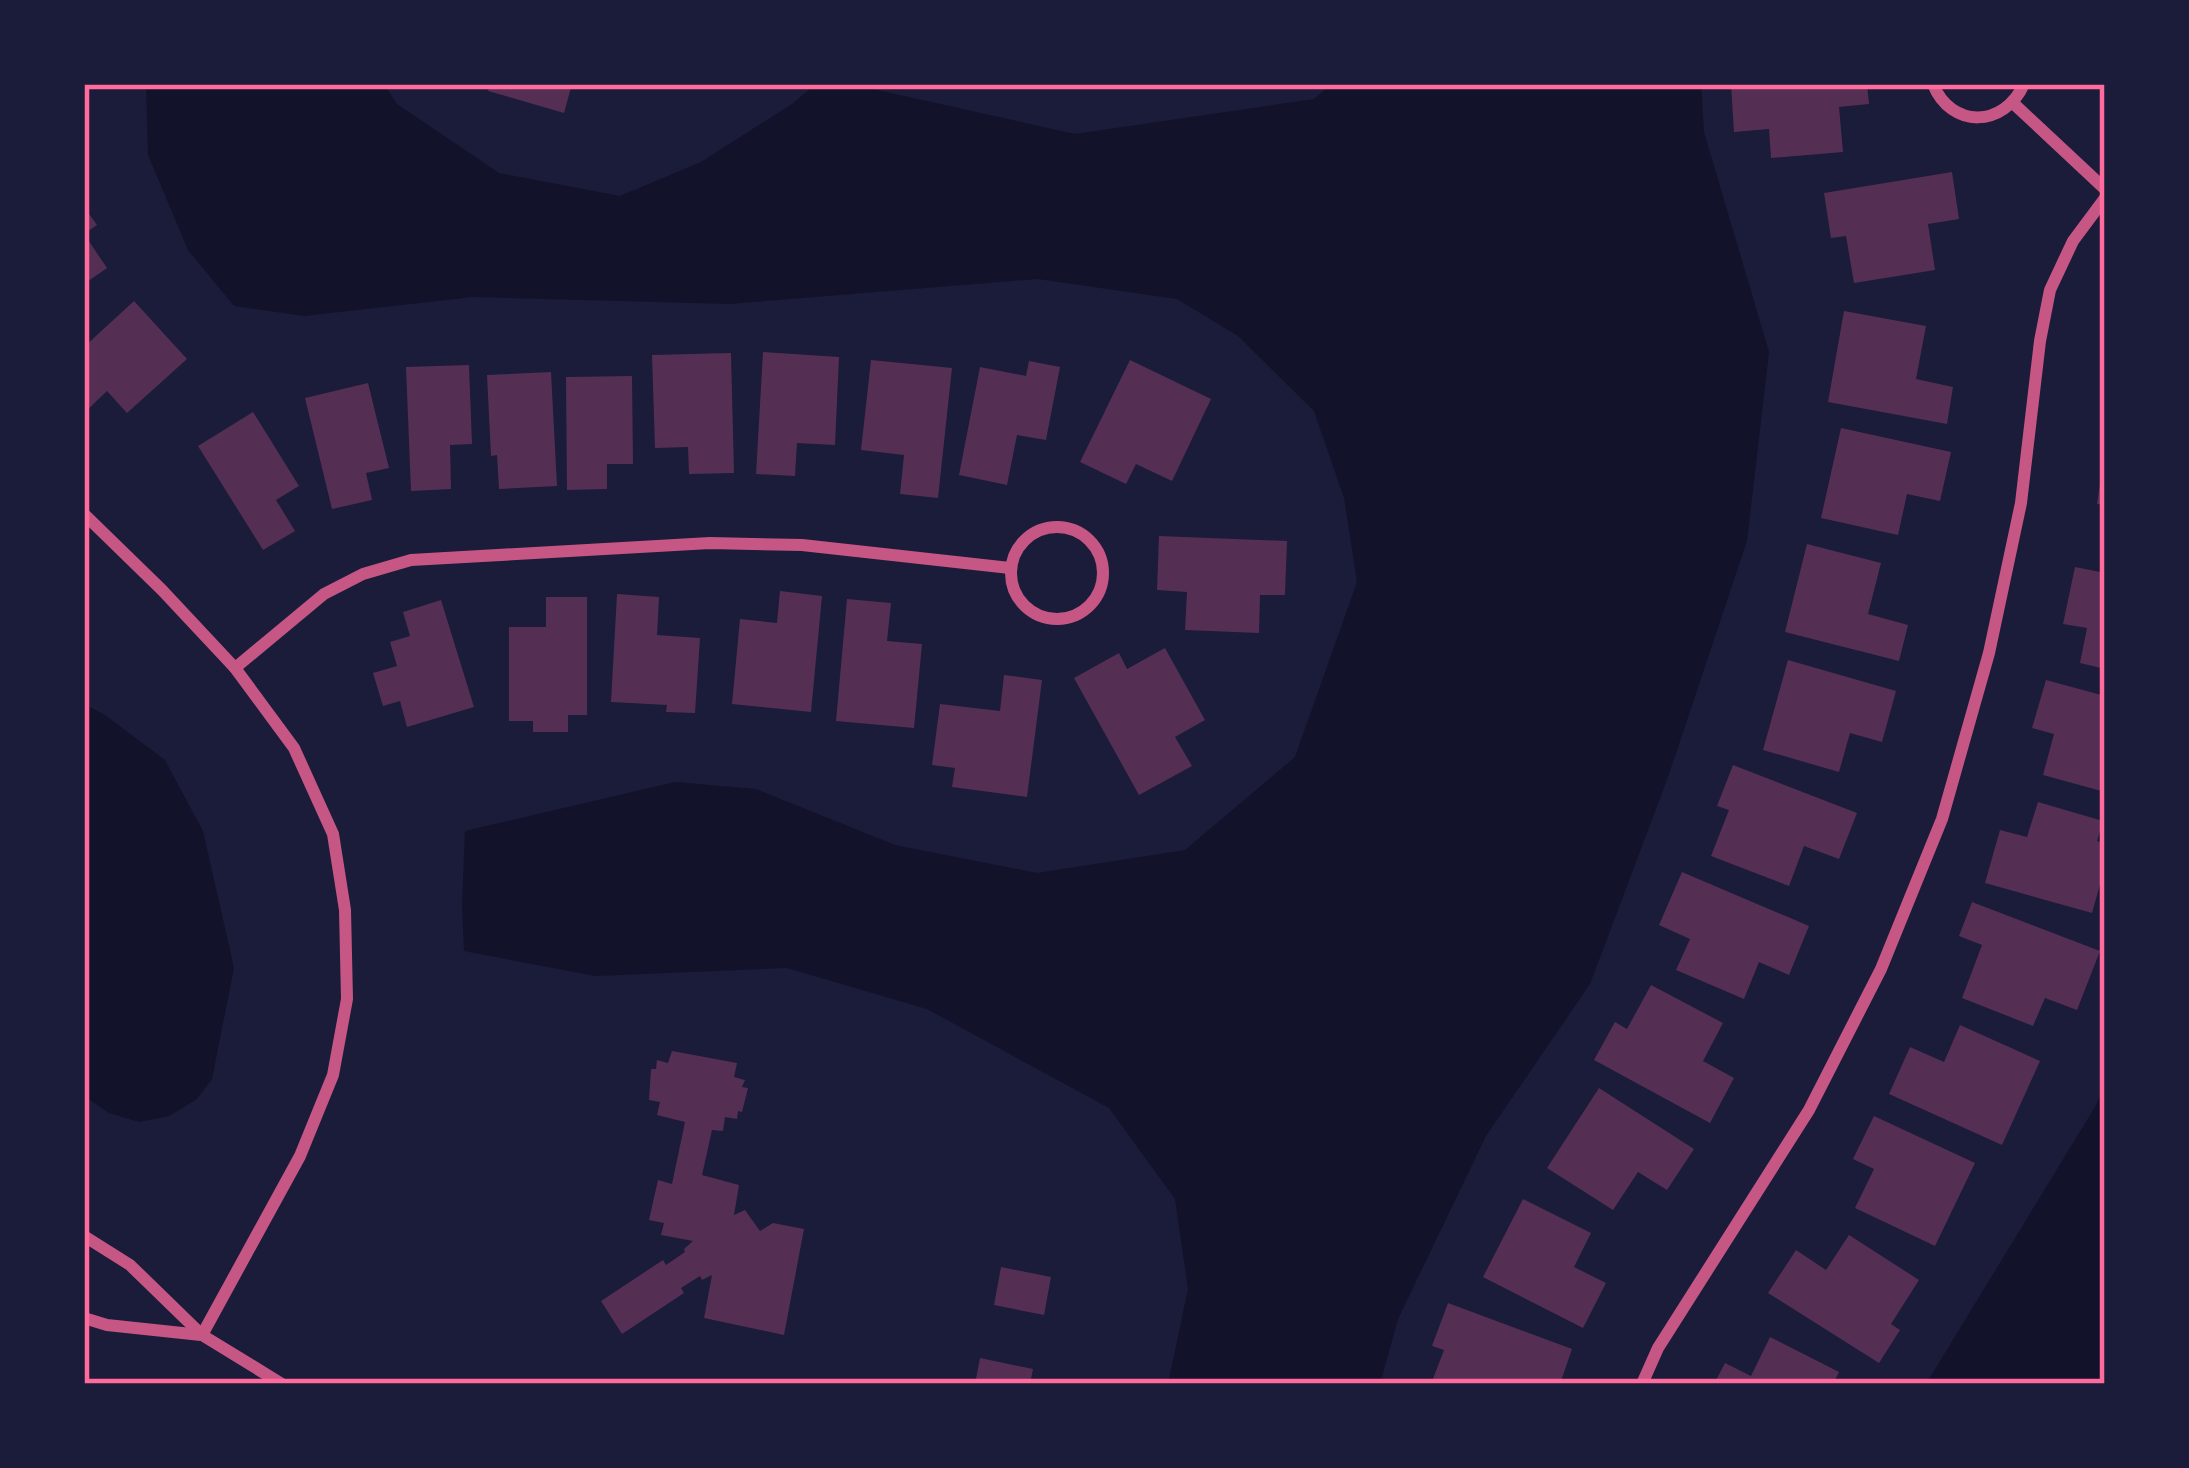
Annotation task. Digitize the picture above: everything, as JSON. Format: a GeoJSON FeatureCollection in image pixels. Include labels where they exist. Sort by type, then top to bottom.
{"type":"FeatureCollection","features":[{"type":"Feature","properties":{"kind":"street"},"geometry":{"type":"LineString","coordinates":[[1933,84],[1944,104],[1971,117],[2001,112],[2024,84]]}},
{"type":"Feature","properties":{"kind":"street"},"geometry":{"type":"LineString","coordinates":[[2013,103],[2105,189]]}},
{"type":"Feature","properties":{"kind":"street"},"geometry":{"type":"LineString","coordinates":[[1642,1384],[1658,1348],[1809,1110],[1881,969],[1942,819],[1989,652],[2021,503],[2050,290],[2073,241],[2105,198]]}},
{"type":"Feature","properties":{"kind":"street"},"geometry":{"type":"LineString","coordinates":[[84,514],[235,668],[294,748],[333,834],[345,910],[347,1000],[333,1075],[300,1156],[202,1335]]}},
{"type":"Feature","properties":{"kind":"street"},"geometry":{"type":"LineString","coordinates":[[1065,527],[1092,542],[1100,554],[1102,585],[1085,610],[1056,620],[1041,617],[1017,598],[1010,568],[1014,553],[1035,532],[1065,527]]}},
{"type":"Feature","properties":{"kind":"street"},"geometry":{"type":"LineString","coordinates":[[235,668],[324,594],[363,574],[411,560],[710,543],[802,545],[1010,568]]}},
{"type":"Feature","properties":{"kind":"street"},"geometry":{"type":"LineString","coordinates":[[84,1236],[130,1265],[202,1335],[282,1384]]}},
{"type":"Feature","properties":{"kind":"street"},"geometry":{"type":"LineString","coordinates":[[84,1320],[202,1335]]}},
{"type":"Feature","properties":{"kind":"shaded area"},"geometry":{"type":"Polygon","coordinates":[[[146,84],[384,84],[397,104],[499,173],[620,196],[701,162],[816,84],[850,84],[1075,134],[1314,99],[1332,84],[1701,84],[1704,132],[1769,352],[1747,541],[1668,777],[1590,984],[1486,1136],[1398,1319],[1380,1384],[1168,1384],[1188,1289],[1175,1199],[1109,1108],[927,1009],[787,968],[595,976],[464,951],[465,831],[675,782],[756,789],[895,845],[1037,873],[1185,850],[1295,757],[1357,582],[1344,498],[1314,411],[1238,336],[1177,299],[1038,279],[729,304],[473,297],[304,316],[234,306],[188,250],[148,155],[146,84]]]}},
{"type":"Feature","properties":{"kind":"shaded area"},"geometry":{"type":"Polygon","coordinates":[[[86,705],[165,760],[203,831],[234,968],[212,1079],[197,1099],[169,1116],[139,1122],[109,1113],[84,1096],[86,705]]]}},
{"type":"Feature","properties":{"kind":"shaded area"},"geometry":{"type":"Polygon","coordinates":[[[2105,1085],[2105,1384],[1926,1384],[2095,1107],[2105,1085]]]}},
{"type":"Feature","properties":{"kind":"building"},"geometry":{"type":"Polygon","coordinates":[[[490,84],[572,84],[564,113],[488,91],[490,84]]]}},
{"type":"Feature","properties":{"kind":"building"},"geometry":{"type":"Polygon","coordinates":[[[1731,84],[1867,84],[1869,104],[1839,107],[1843,152],[1771,158],[1769,129],[1734,132],[1731,84]]]}},
{"type":"Feature","properties":{"kind":"building"},"geometry":{"type":"Polygon","coordinates":[[[1952,172],[1959,219],[1928,224],[1935,270],[1854,283],[1846,236],[1831,238],[1824,193],[1952,172]]]}},
{"type":"Feature","properties":{"kind":"building"},"geometry":{"type":"Polygon","coordinates":[[[84,207],[97,225],[84,234],[84,207]]]}},
{"type":"Feature","properties":{"kind":"building"},"geometry":{"type":"Polygon","coordinates":[[[84,234],[107,268],[84,284],[84,234]]]}},
{"type":"Feature","properties":{"kind":"building"},"geometry":{"type":"Polygon","coordinates":[[[134,301],[187,359],[127,413],[107,391],[84,413],[84,347],[134,301]]]}},
{"type":"Feature","properties":{"kind":"building"},"geometry":{"type":"Polygon","coordinates":[[[1844,311],[1926,326],[1916,379],[1953,387],[1947,424],[1828,402],[1844,311]]]}},
{"type":"Feature","properties":{"kind":"building"},"geometry":{"type":"Polygon","coordinates":[[[763,352],[839,357],[835,445],[797,443],[795,476],[756,474],[763,352]]]}},
{"type":"Feature","properties":{"kind":"building"},"geometry":{"type":"Polygon","coordinates":[[[731,353],[734,473],[689,474],[688,447],[655,448],[652,355],[731,353]]]}},
{"type":"Feature","properties":{"kind":"building"},"geometry":{"type":"Polygon","coordinates":[[[871,360],[952,368],[938,498],[900,494],[904,455],[861,450],[871,360]]]}},
{"type":"Feature","properties":{"kind":"building"},"geometry":{"type":"Polygon","coordinates":[[[1130,360],[1211,399],[1172,481],[1136,464],[1126,484],[1080,462],[1130,360]]]}},
{"type":"Feature","properties":{"kind":"building"},"geometry":{"type":"Polygon","coordinates":[[[1029,361],[1060,367],[1046,440],[1017,435],[1007,485],[959,475],[980,367],[1026,376],[1029,361]]]}},
{"type":"Feature","properties":{"kind":"building"},"geometry":{"type":"Polygon","coordinates":[[[469,365],[472,444],[450,445],[451,489],[411,491],[406,367],[469,365]]]}},
{"type":"Feature","properties":{"kind":"building"},"geometry":{"type":"Polygon","coordinates":[[[551,372],[557,486],[499,489],[497,455],[491,456],[487,375],[551,372]]]}},
{"type":"Feature","properties":{"kind":"building"},"geometry":{"type":"Polygon","coordinates":[[[632,376],[633,464],[607,464],[607,489],[567,490],[566,377],[632,376]]]}},
{"type":"Feature","properties":{"kind":"building"},"geometry":{"type":"Polygon","coordinates":[[[368,383],[389,468],[366,473],[372,500],[332,509],[305,398],[368,383]]]}},
{"type":"Feature","properties":{"kind":"building"},"geometry":{"type":"Polygon","coordinates":[[[253,412],[299,486],[276,500],[295,531],[263,550],[198,446],[253,412]]]}},
{"type":"Feature","properties":{"kind":"building"},"geometry":{"type":"Polygon","coordinates":[[[1841,428],[1951,452],[1940,501],[1907,494],[1898,535],[1821,518],[1841,428]]]}},
{"type":"Feature","properties":{"kind":"building"},"geometry":{"type":"Polygon","coordinates":[[[2105,471],[2105,505],[2097,504],[2105,471]]]}},
{"type":"Feature","properties":{"kind":"building"},"geometry":{"type":"Polygon","coordinates":[[[1159,536],[1287,541],[1285,595],[1260,595],[1259,633],[1185,630],[1187,592],[1157,590],[1159,536]]]}},
{"type":"Feature","properties":{"kind":"building"},"geometry":{"type":"Polygon","coordinates":[[[1807,544],[1881,563],[1868,614],[1908,625],[1899,661],[1785,632],[1807,544]]]}},
{"type":"Feature","properties":{"kind":"building"},"geometry":{"type":"Polygon","coordinates":[[[2075,567],[2105,573],[2105,669],[2080,663],[2087,628],[2063,624],[2075,567]]]}},
{"type":"Feature","properties":{"kind":"building"},"geometry":{"type":"Polygon","coordinates":[[[780,591],[822,596],[811,712],[732,704],[740,619],[777,623],[780,591]]]}},
{"type":"Feature","properties":{"kind":"building"},"geometry":{"type":"Polygon","coordinates":[[[617,594],[659,597],[657,635],[700,638],[695,713],[666,712],[667,705],[611,702],[617,594]]]}},
{"type":"Feature","properties":{"kind":"building"},"geometry":{"type":"Polygon","coordinates":[[[546,597],[587,597],[587,715],[568,715],[568,732],[533,732],[533,721],[509,721],[509,627],[546,627],[546,597]]]}},
{"type":"Feature","properties":{"kind":"building"},"geometry":{"type":"Polygon","coordinates":[[[847,599],[891,603],[887,641],[922,644],[914,728],[836,721],[847,599]]]}},
{"type":"Feature","properties":{"kind":"building"},"geometry":{"type":"Polygon","coordinates":[[[441,600],[474,707],[407,727],[400,701],[383,706],[373,673],[397,666],[390,642],[410,636],[403,612],[441,600]]]}},
{"type":"Feature","properties":{"kind":"building"},"geometry":{"type":"Polygon","coordinates":[[[1165,648],[1205,720],[1175,737],[1192,766],[1139,795],[1074,678],[1119,653],[1127,669],[1165,648]]]}},
{"type":"Feature","properties":{"kind":"building"},"geometry":{"type":"Polygon","coordinates":[[[1788,660],[1896,691],[1882,742],[1850,733],[1839,772],[1763,750],[1788,660]]]}},
{"type":"Feature","properties":{"kind":"building"},"geometry":{"type":"Polygon","coordinates":[[[1004,675],[1042,680],[1027,797],[952,787],[955,768],[932,765],[940,704],[1000,711],[1004,675]]]}},
{"type":"Feature","properties":{"kind":"building"},"geometry":{"type":"Polygon","coordinates":[[[2046,680],[2105,696],[2105,792],[2043,775],[2054,734],[2032,728],[2046,680]]]}},
{"type":"Feature","properties":{"kind":"building"},"geometry":{"type":"Polygon","coordinates":[[[1733,765],[1857,813],[1839,859],[1804,846],[1789,886],[1711,856],[1729,810],[1717,806],[1733,765]]]}},
{"type":"Feature","properties":{"kind":"building"},"geometry":{"type":"Polygon","coordinates":[[[2038,802],[2103,821],[2097,841],[2105,844],[2105,867],[2092,913],[1985,883],[2000,830],[2027,837],[2038,802]]]}},
{"type":"Feature","properties":{"kind":"building"},"geometry":{"type":"Polygon","coordinates":[[[1682,872],[1809,926],[1789,975],[1759,962],[1744,999],[1676,970],[1690,939],[1659,925],[1682,872]]]}},
{"type":"Feature","properties":{"kind":"building"},"geometry":{"type":"Polygon","coordinates":[[[1972,902],[2100,951],[2077,1010],[2045,998],[2033,1026],[1962,998],[1982,945],[1959,936],[1972,902]]]}},
{"type":"Feature","properties":{"kind":"building"},"geometry":{"type":"Polygon","coordinates":[[[1651,985],[1723,1023],[1703,1061],[1734,1078],[1710,1123],[1594,1060],[1615,1022],[1627,1029],[1651,985]]]}},
{"type":"Feature","properties":{"kind":"building"},"geometry":{"type":"Polygon","coordinates":[[[1960,1025],[2040,1061],[2002,1145],[1889,1094],[1910,1047],[1944,1062],[1960,1025]]]}},
{"type":"Feature","properties":{"kind":"building"},"geometry":{"type":"Polygon","coordinates":[[[672,1051],[737,1063],[734,1077],[745,1080],[742,1087],[748,1088],[737,1119],[725,1117],[723,1131],[712,1130],[702,1175],[739,1185],[734,1215],[745,1210],[760,1231],[773,1223],[804,1229],[784,1335],[704,1318],[712,1275],[702,1280],[700,1276],[681,1288],[684,1293],[622,1334],[601,1301],[663,1260],[666,1265],[693,1241],[661,1235],[664,1223],[649,1220],[658,1180],[672,1184],[685,1122],[657,1115],[660,1102],[649,1100],[651,1069],[656,1069],[657,1060],[668,1063],[672,1051]]]}},
{"type":"Feature","properties":{"kind":"building"},"geometry":{"type":"Polygon","coordinates":[[[1599,1088],[1694,1149],[1667,1190],[1638,1172],[1613,1210],[1547,1168],[1599,1088]]]}},
{"type":"Feature","properties":{"kind":"building"},"geometry":{"type":"Polygon","coordinates":[[[1874,1116],[1975,1163],[1935,1246],[1855,1208],[1874,1169],[1853,1159],[1874,1116]]]}},
{"type":"Feature","properties":{"kind":"building"},"geometry":{"type":"Polygon","coordinates":[[[1523,1199],[1591,1233],[1574,1267],[1606,1283],[1583,1328],[1483,1277],[1523,1199]]]}},
{"type":"Feature","properties":{"kind":"building"},"geometry":{"type":"Polygon","coordinates":[[[1849,1235],[1919,1280],[1891,1324],[1900,1330],[1879,1363],[1768,1293],[1796,1250],[1826,1270],[1849,1235]]]}},
{"type":"Feature","properties":{"kind":"building"},"geometry":{"type":"Polygon","coordinates":[[[1001,1267],[1051,1277],[1044,1315],[994,1305],[1001,1267]]]}},
{"type":"Feature","properties":{"kind":"building"},"geometry":{"type":"Polygon","coordinates":[[[1448,1303],[1572,1349],[1560,1384],[1431,1384],[1444,1350],[1432,1346],[1448,1303]]]}},
{"type":"Feature","properties":{"kind":"building"},"geometry":{"type":"Polygon","coordinates":[[[1770,1337],[1839,1372],[1833,1384],[1714,1384],[1725,1363],[1751,1376],[1770,1337]]]}},
{"type":"Feature","properties":{"kind":"building"},"geometry":{"type":"Polygon","coordinates":[[[980,1358],[1033,1369],[1030,1384],[975,1384],[980,1358]]]}}]}
